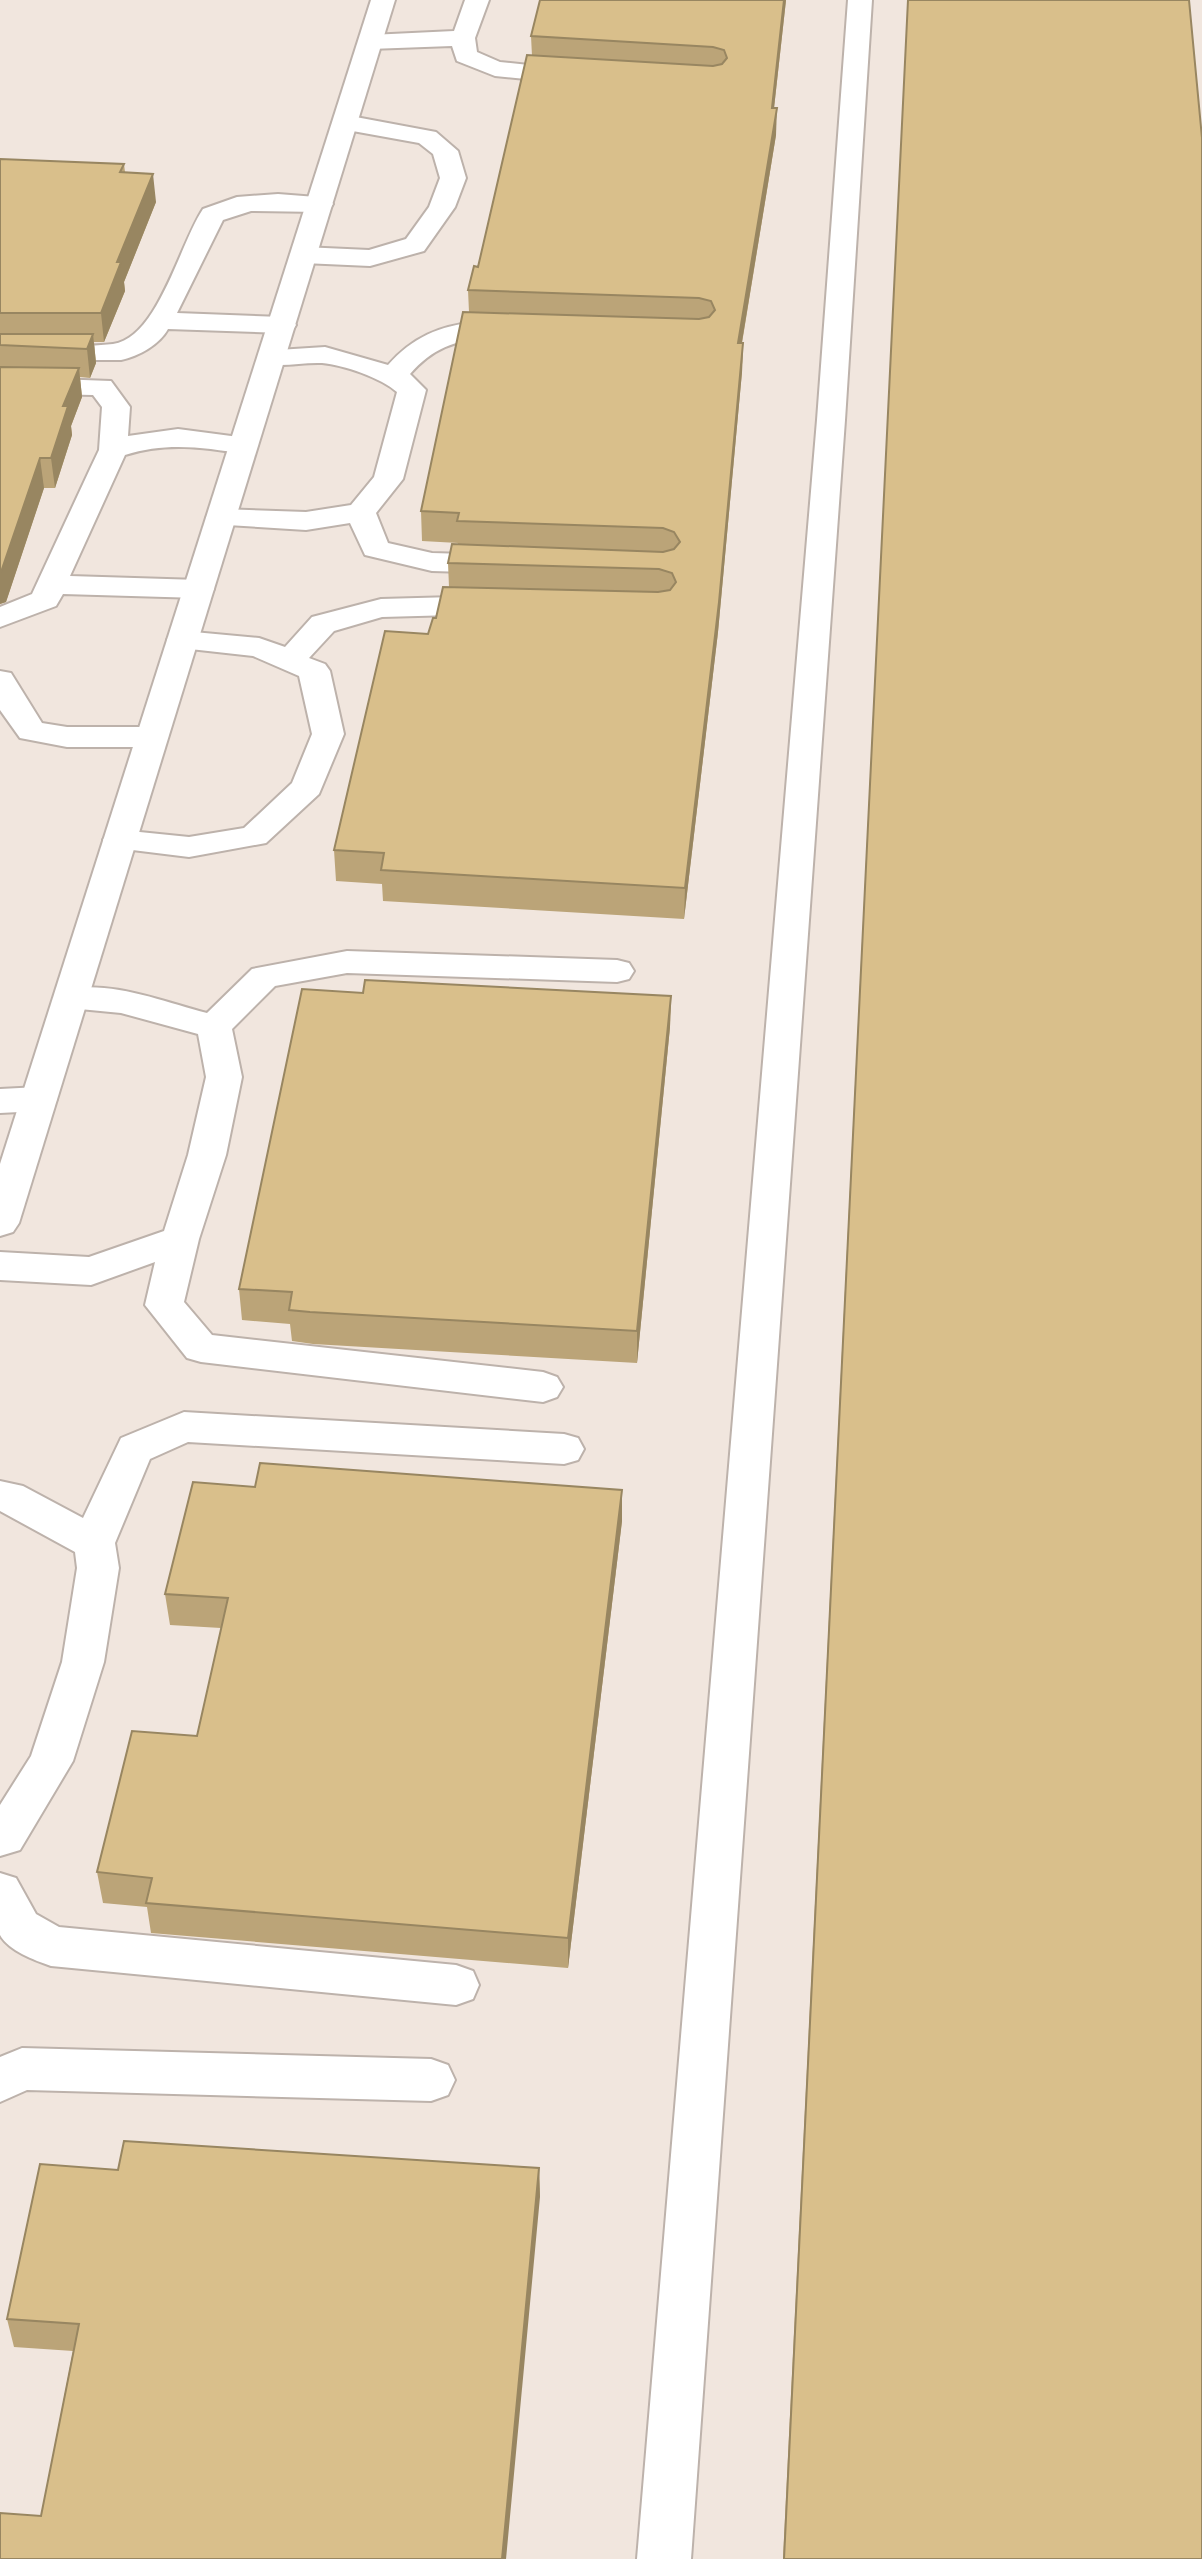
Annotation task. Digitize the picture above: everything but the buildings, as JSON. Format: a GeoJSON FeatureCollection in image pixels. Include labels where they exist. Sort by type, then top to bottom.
{"type":"FeatureCollection","features":[{"type":"Feature","properties":{"kind":"street"},"geometry":{"type":"LineString","coordinates":[[0,1223],[383,0]]}},
{"type":"Feature","properties":{"kind":"street"},"geometry":{"type":"LineString","coordinates":[[478,0],[463,38],[466,56],[495,69],[593,78]]}},
{"type":"Feature","properties":{"kind":"street"},"geometry":{"type":"LineString","coordinates":[[664,2559],[797,825],[831,420],[860,0]]}},
{"type":"Feature","properties":{"kind":"street"},"geometry":{"type":"LineString","coordinates":[[370,42],[463,38]]}},
{"type":"Feature","properties":{"kind":"street"},"geometry":{"type":"LineString","coordinates":[[303,255],[370,258],[415,245],[443,206],[453,178],[444,151],[427,137],[345,122]]}},
{"type":"Feature","properties":{"kind":"street"},"geometry":{"type":"LineString","coordinates":[[0,352],[121,352],[151,335],[212,215],[223,209],[251,202],[320,204]]}},
{"type":"Feature","properties":{"kind":"street"},"geometry":{"type":"LineString","coordinates":[[160,321],[282,325]]}},
{"type":"Feature","properties":{"kind":"street"},"geometry":{"type":"LineString","coordinates":[[394,374],[414,350],[451,333],[467,329],[535,331]]}},
{"type":"Feature","properties":{"kind":"street"},"geometry":{"type":"LineString","coordinates":[[221,518],[306,522],[361,512],[388,479],[412,390],[394,374],[325,355],[272,357]]}},
{"type":"Feature","properties":{"kind":"street"},"geometry":{"type":"LineString","coordinates":[[0,385],[101,387],[116,407],[113,450],[45,600],[0,618]]}},
{"type":"Feature","properties":{"kind":"street"},"geometry":{"type":"LineString","coordinates":[[113,450],[143,439],[196,438],[244,445]]}},
{"type":"Feature","properties":{"kind":"street"},"geometry":{"type":"LineString","coordinates":[[361,512],[376,549],[432,562],[527,565]]}},
{"type":"Feature","properties":{"kind":"street"},"geometry":{"type":"LineString","coordinates":[[51,584],[199,589]]}},
{"type":"Feature","properties":{"kind":"street"},"geometry":{"type":"LineString","coordinates":[[290,660],[323,624],[381,608],[473,604],[512,606]]}},
{"type":"Feature","properties":{"kind":"street"},"geometry":{"type":"LineString","coordinates":[[120,840],[189,847],[254,836],[307,787],[328,734],[314,671],[259,647],[183,640]]}},
{"type":"Feature","properties":{"kind":"street"},"geometry":{"type":"LineString","coordinates":[[0,680],[15,709],[31,731],[67,737],[152,737]]}},
{"type":"Feature","properties":{"kind":"street"},"geometry":{"type":"LineString","coordinates":[[214,1027],[264,977],[346,962],[617,971]]}},
{"type":"Feature","properties":{"kind":"street"},"geometry":{"type":"LineString","coordinates":[[71,999],[121,1002],[214,1027]]}},
{"type":"Feature","properties":{"kind":"street"},"geometry":{"type":"LineString","coordinates":[[214,1027],[224,1077],[207,1156],[180,1239],[164,1305],[201,1348],[543,1387]]}},
{"type":"Feature","properties":{"kind":"street"},"geometry":{"type":"LineString","coordinates":[[0,1101],[39,1099]]}},
{"type":"Feature","properties":{"kind":"street"},"geometry":{"type":"LineString","coordinates":[[0,1266],[91,1271],[180,1239]]}},
{"type":"Feature","properties":{"kind":"street"},"geometry":{"type":"LineString","coordinates":[[1,1845],[51,1761],[83,1662],[97,1568],[94,1542],[118,1480],[135,1449],[184,1427],[564,1449]]}},
{"type":"Feature","properties":{"kind":"street"},"geometry":{"type":"LineString","coordinates":[[0,1496],[9,1497],[94,1542]]}},
{"type":"Feature","properties":{"kind":"street"},"geometry":{"type":"LineString","coordinates":[[0,1892],[20,1928],[51,1946],[456,1985]]}},
{"type":"Feature","properties":{"kind":"street"},"geometry":{"type":"LineString","coordinates":[[0,2081],[22,2069],[431,2080]]}}]}
